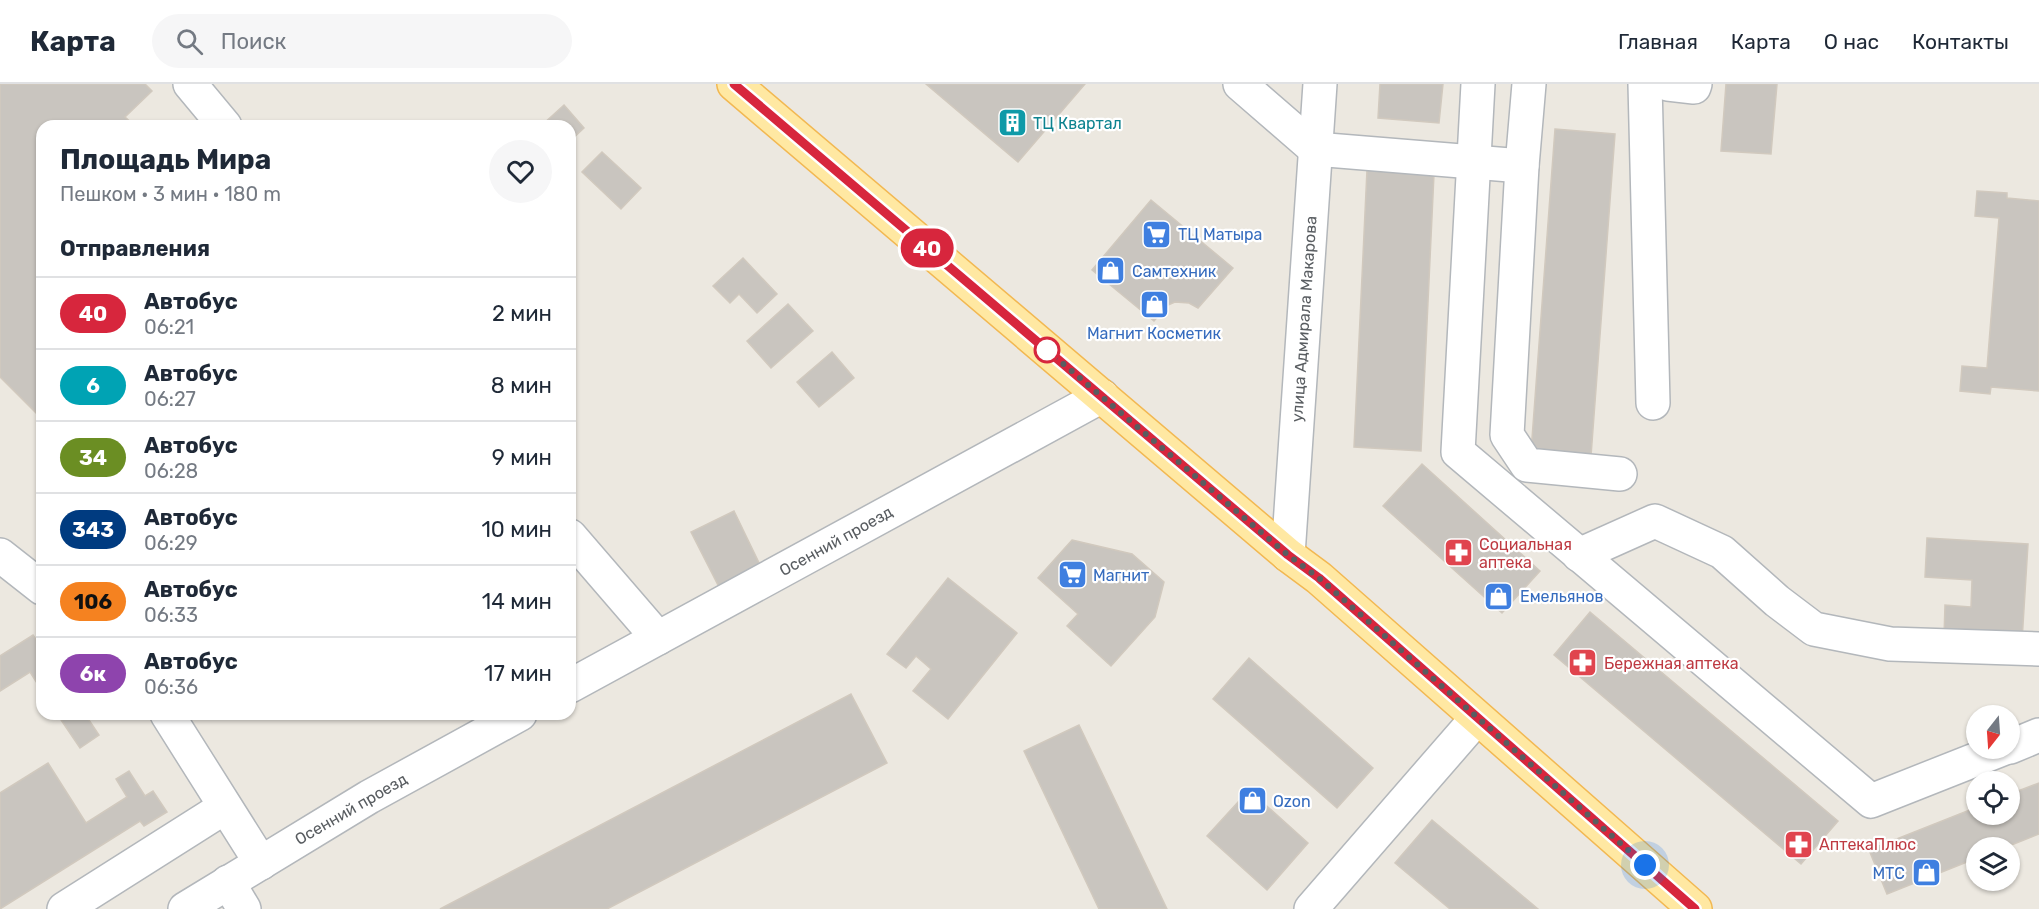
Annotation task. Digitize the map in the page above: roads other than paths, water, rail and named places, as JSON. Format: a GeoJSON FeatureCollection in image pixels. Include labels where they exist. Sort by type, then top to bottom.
{"type":"FeatureCollection","features":[{"type":"Feature","properties":{"kind":"main road"},"geometry":{"type":"LineString","coordinates":[[734,84],[1288,555],[1319,578],[1695,909]]}},
{"type":"Feature","properties":{"kind":"street"},"geometry":{"type":"LineString","coordinates":[[190,84],[220,120]]}},
{"type":"Feature","properties":{"kind":"street"},"geometry":{"type":"LineString","coordinates":[[1240,84],[1316,149],[1522,166]]}},
{"type":"Feature","properties":{"kind":"street","name":"улица Адмирала Макарова"},"geometry":{"type":"LineString","coordinates":[[1288,555],[1320,84]]}},
{"type":"Feature","properties":{"kind":"street"},"geometry":{"type":"LineString","coordinates":[[1478,84],[1458,452],[1871,801],[1977,759]]}},
{"type":"Feature","properties":{"kind":"street"},"geometry":{"type":"LineString","coordinates":[[1529,84],[1522,166],[1507,435],[1527,465],[1620,474]]}},
{"type":"Feature","properties":{"kind":"street"},"geometry":{"type":"LineString","coordinates":[[1645,84],[1653,403]]}},
{"type":"Feature","properties":{"kind":"street"},"geometry":{"type":"LineString","coordinates":[[1668,84],[1695,87],[1695,84]]}},
{"type":"Feature","properties":{"kind":"street","name":"Осенний проезд"},"geometry":{"type":"LineString","coordinates":[[576,683],[1102,396]]}},
{"type":"Feature","properties":{"kind":"street"},"geometry":{"type":"LineString","coordinates":[[1579,555],[1655,522],[1722,552],[1814,629],[1890,644],[2039,649]]}},
{"type":"Feature","properties":{"kind":"street"},"geometry":{"type":"LineString","coordinates":[[576,543],[658,638]]}},
{"type":"Feature","properties":{"kind":"street"},"geometry":{"type":"LineString","coordinates":[[0,555],[36,583]]}},
{"type":"Feature","properties":{"kind":"street"},"geometry":{"type":"LineString","coordinates":[[1311,909],[1477,718]]}},
{"type":"Feature","properties":{"kind":"street"},"geometry":{"type":"LineString","coordinates":[[171,720],[261,863]]}},
{"type":"Feature","properties":{"kind":"street","name":"Осенний проезд"},"geometry":{"type":"LineString","coordinates":[[185,909],[236,896],[261,863],[369,796],[509,720]]}},
{"type":"Feature","properties":{"kind":"street"},"geometry":{"type":"LineString","coordinates":[[2020,743],[2039,735]]}},
{"type":"Feature","properties":{"kind":"street"},"geometry":{"type":"LineString","coordinates":[[64,909],[225,807]]}},
{"type":"Feature","properties":{"kind":"place","name":"ТЦ Квартал"},"geometry":{"type":"Point","coordinates":[1012,123]}},
{"type":"Feature","properties":{"kind":"place","name":"ТЦ Матыра"},"geometry":{"type":"Point","coordinates":[1157,234]}},
{"type":"Feature","properties":{"kind":"place","name":"Самтехник"},"geometry":{"type":"Point","coordinates":[1111,271]}},
{"type":"Feature","properties":{"kind":"place","name":"Магнит Косметик"},"geometry":{"type":"Point","coordinates":[1154,305]}},
{"type":"Feature","properties":{"kind":"place","name":"Социальная аптека"},"geometry":{"type":"Point","coordinates":[1458,553]}},
{"type":"Feature","properties":{"kind":"place","name":"Магнит"},"geometry":{"type":"Point","coordinates":[1072,575]}},
{"type":"Feature","properties":{"kind":"place","name":"Емельянов"},"geometry":{"type":"Point","coordinates":[1499,596]}},
{"type":"Feature","properties":{"kind":"place","name":"Бережная аптека"},"geometry":{"type":"Point","coordinates":[1583,663]}},
{"type":"Feature","properties":{"kind":"place","name":"Ozon"},"geometry":{"type":"Point","coordinates":[1252,801]}},
{"type":"Feature","properties":{"kind":"place","name":"АптекаПлюс"},"geometry":{"type":"Point","coordinates":[1798,844]}},
{"type":"Feature","properties":{"kind":"place","name":"МТС"},"geometry":{"type":"Point","coordinates":[1926,873]}}]}
